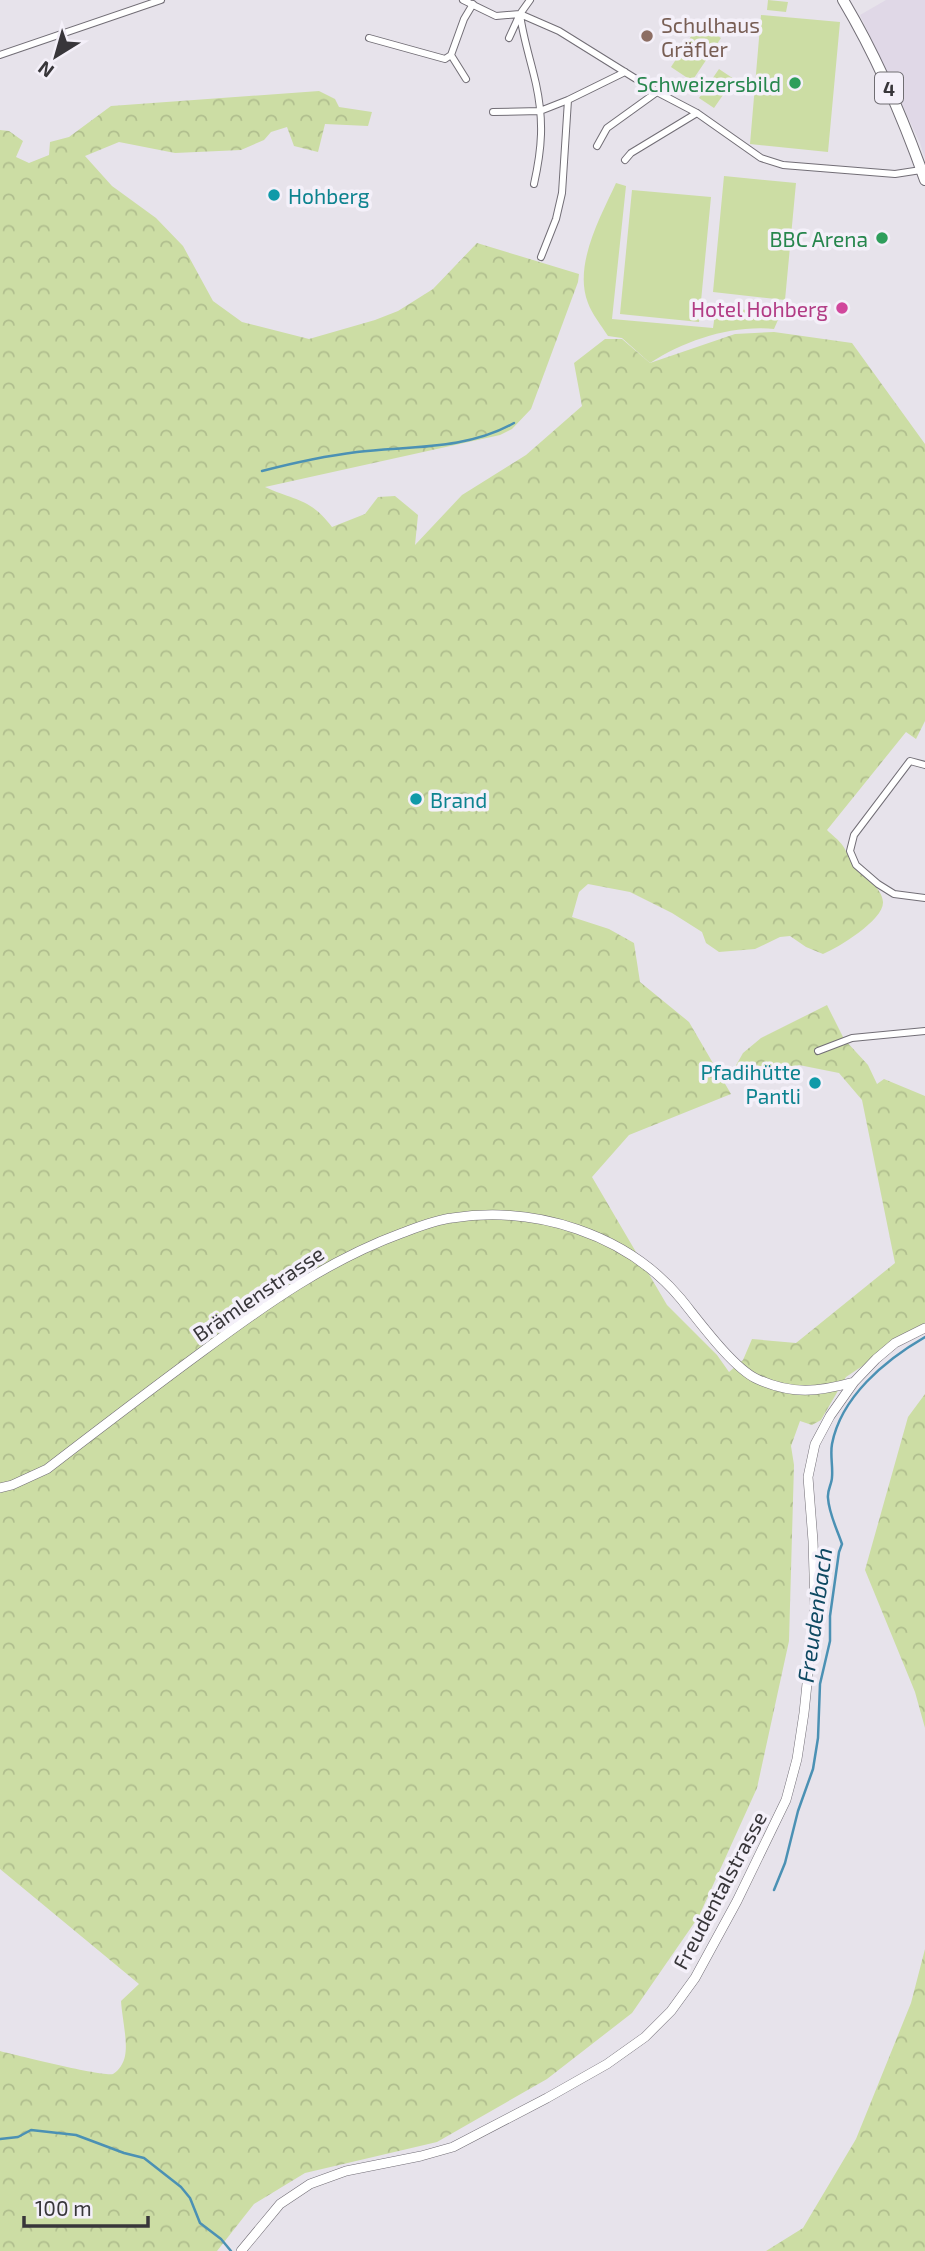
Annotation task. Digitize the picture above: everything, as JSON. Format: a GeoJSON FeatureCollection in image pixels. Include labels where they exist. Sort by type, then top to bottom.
{"type":"FeatureCollection","features":[{"type":"Feature","properties":{"kind":"main road","name":"4"},"geometry":{"type":"LineString","coordinates":[[843,0],[887,84],[923,175]]}},
{"type":"Feature","properties":{"kind":"street"},"geometry":{"type":"LineString","coordinates":[[0,55],[162,0]]}},
{"type":"Feature","properties":{"kind":"street"},"geometry":{"type":"LineString","coordinates":[[463,0],[496,16],[520,14],[559,32],[657,92],[697,113],[761,158],[783,165],[923,175]]}},
{"type":"Feature","properties":{"kind":"street"},"geometry":{"type":"LineString","coordinates":[[509,38],[530,0]]}},
{"type":"Feature","properties":{"kind":"street"},"geometry":{"type":"LineString","coordinates":[[369,38],[445,59],[451,55],[464,19],[473,4]]}},
{"type":"Feature","properties":{"kind":"street"},"geometry":{"type":"LineString","coordinates":[[520,14],[540,111],[542,147],[534,184]]}},
{"type":"Feature","properties":{"kind":"street"},"geometry":{"type":"LineString","coordinates":[[451,55],[466,79]]}},
{"type":"Feature","properties":{"kind":"street"},"geometry":{"type":"LineString","coordinates":[[493,112],[540,111],[625,72]]}},
{"type":"Feature","properties":{"kind":"street"},"geometry":{"type":"LineString","coordinates":[[597,146],[607,128],[657,92]]}},
{"type":"Feature","properties":{"kind":"street"},"geometry":{"type":"LineString","coordinates":[[541,257],[556,219],[562,193],[568,100]]}},
{"type":"Feature","properties":{"kind":"street"},"geometry":{"type":"LineString","coordinates":[[625,160],[641,146],[697,113]]}},
{"type":"Feature","properties":{"kind":"street"},"geometry":{"type":"LineString","coordinates":[[925,765],[910,761],[853,835],[850,851],[856,865],[878,884],[894,894],[925,898]]}},
{"type":"Feature","properties":{"kind":"street"},"geometry":{"type":"LineString","coordinates":[[818,1051],[852,1038],[925,1031]]}},
{"type":"Feature","properties":{"kind":"street","name":"Brämlenstrasse"},"geometry":{"type":"LineString","coordinates":[[0,1488],[47,1469],[270,1302],[344,1258],[430,1223],[452,1218],[495,1214],[538,1219],[578,1229],[613,1244],[644,1263],[675,1292],[724,1351],[755,1378],[793,1391],[825,1390],[854,1382]]}},
{"type":"Feature","properties":{"kind":"street","name":"Freudentalstrasse"},"geometry":{"type":"LineString","coordinates":[[241,2251],[280,2204],[310,2184],[345,2171],[453,2147],[607,2064],[645,2037],[671,2011],[695,1978],[737,1901],[786,1800],[797,1759],[815,1606],[808,1477],[815,1444],[830,1416],[854,1382],[895,1343],[925,1328]]}},
{"type":"Feature","properties":{"kind":"shaded area"},"geometry":{"type":"Polygon","coordinates":[[[886,0],[925,0],[925,159],[860,15],[886,0]]]}},
{"type":"Feature","properties":{"kind":"green space"},"geometry":{"type":"Polygon","coordinates":[[[768,0],[788,2],[786,12],[767,10],[768,0]]]}},
{"type":"Feature","properties":{"kind":"green space","name":"Schweizersbild"},"geometry":{"type":"Polygon","coordinates":[[[761,15],[840,22],[828,152],[750,144],[761,15]]]}},
{"type":"Feature","properties":{"kind":"green space"},"geometry":{"type":"Polygon","coordinates":[[[699,24],[721,38],[692,81],[671,67],[699,24]]]}},
{"type":"Feature","properties":{"kind":"green space"},"geometry":{"type":"Polygon","coordinates":[[[719,69],[734,79],[714,108],[699,98],[719,69]]]}},
{"type":"Feature","properties":{"kind":"green space"},"geometry":{"type":"Polygon","coordinates":[[[319,91],[335,99],[339,107],[372,112],[368,126],[325,124],[318,152],[294,146],[287,127],[271,132],[264,140],[241,150],[175,153],[119,142],[85,156],[112,186],[156,218],[183,246],[213,301],[242,322],[309,339],[398,311],[433,289],[477,243],[579,274],[531,409],[512,429],[500,435],[265,487],[309,505],[332,527],[365,514],[378,497],[395,496],[418,515],[415,545],[462,495],[526,455],[582,406],[574,363],[605,339],[622,339],[650,363],[735,334],[774,332],[852,343],[925,444],[925,721],[916,739],[906,732],[827,830],[843,846],[854,867],[880,892],[883,902],[876,917],[849,940],[823,954],[790,936],[780,937],[755,949],[719,952],[706,943],[702,932],[672,913],[630,892],[588,884],[579,892],[572,917],[609,929],[634,943],[640,982],[689,1022],[731,1094],[629,1135],[592,1177],[667,1305],[717,1355],[729,1372],[743,1360],[752,1339],[796,1343],[895,1263],[862,1100],[839,1073],[799,1065],[754,1081],[734,1069],[743,1053],[761,1038],[827,1005],[844,1039],[868,1065],[877,1084],[884,1079],[925,1096],[925,1324],[846,1377],[821,1420],[812,1425],[800,1421],[791,1446],[794,1465],[789,1641],[757,1788],[699,1916],[632,2013],[547,2079],[437,2142],[305,2173],[254,2204],[217,2251],[0,2251],[0,2051],[77,2069],[113,2074],[122,2064],[126,2050],[121,2001],[139,1984],[0,1869],[0,130],[9,131],[23,141],[16,157],[29,163],[49,155],[50,142],[69,137],[111,106],[319,91]]]}},
{"type":"Feature","properties":{"kind":"green space"},"geometry":{"type":"Polygon","coordinates":[[[724,176],[796,183],[785,300],[713,292],[724,176]]]}},
{"type":"Feature","properties":{"kind":"green space"},"geometry":{"type":"Polygon","coordinates":[[[616,183],[626,186],[612,319],[713,328],[716,307],[781,313],[774,329],[742,329],[709,336],[679,347],[650,363],[622,338],[608,336],[588,303],[584,273],[591,241],[616,183]]]}},
{"type":"Feature","properties":{"kind":"green space"},"geometry":{"type":"Polygon","coordinates":[[[632,190],[711,197],[699,322],[620,314],[632,190]]]}},
{"type":"Feature","properties":{"kind":"green space"},"geometry":{"type":"Polygon","coordinates":[[[925,1394],[925,1728],[915,1692],[865,1570],[908,1417],[925,1394]]]}},
{"type":"Feature","properties":{"kind":"green space"},"geometry":{"type":"Polygon","coordinates":[[[925,1949],[925,2251],[766,2251],[803,2228],[856,2139],[911,2003],[925,1949]]]}},
{"type":"Feature","properties":{"kind":"waterway"},"geometry":{"type":"LineString","coordinates":[[262,471],[345,454],[457,442],[496,432],[514,423]]}},
{"type":"Feature","properties":{"kind":"waterway","name":"Freudenbach"},"geometry":{"type":"LineString","coordinates":[[774,1890],[785,1863],[798,1811],[813,1769],[818,1738],[820,1684],[830,1641],[830,1616],[842,1544],[828,1498],[832,1477],[832,1444],[845,1411],[867,1382],[895,1357],[925,1337]]}},
{"type":"Feature","properties":{"kind":"waterway"},"geometry":{"type":"LineString","coordinates":[[0,2139],[18,2137],[31,2130],[76,2135],[144,2158],[181,2187],[190,2198],[200,2223],[221,2239],[231,2251]]}},
{"type":"Feature","properties":{"kind":"place","name":"Schulhaus Gräfler"},"geometry":{"type":"Point","coordinates":[647,36]}},
{"type":"Feature","properties":{"kind":"place","name":"Schweizersbild"},"geometry":{"type":"Point","coordinates":[795,83]}},
{"type":"Feature","properties":{"kind":"place","name":"Hohberg"},"geometry":{"type":"Point","coordinates":[274,195]}},
{"type":"Feature","properties":{"kind":"place","name":"BBC Arena"},"geometry":{"type":"Point","coordinates":[882,238]}},
{"type":"Feature","properties":{"kind":"place","name":"Hotel Hohberg"},"geometry":{"type":"Point","coordinates":[842,308]}},
{"type":"Feature","properties":{"kind":"place","name":"Brand"},"geometry":{"type":"Point","coordinates":[416,799]}},
{"type":"Feature","properties":{"kind":"place","name":"Pfadihütte Pantli"},"geometry":{"type":"Point","coordinates":[815,1083]}}]}
